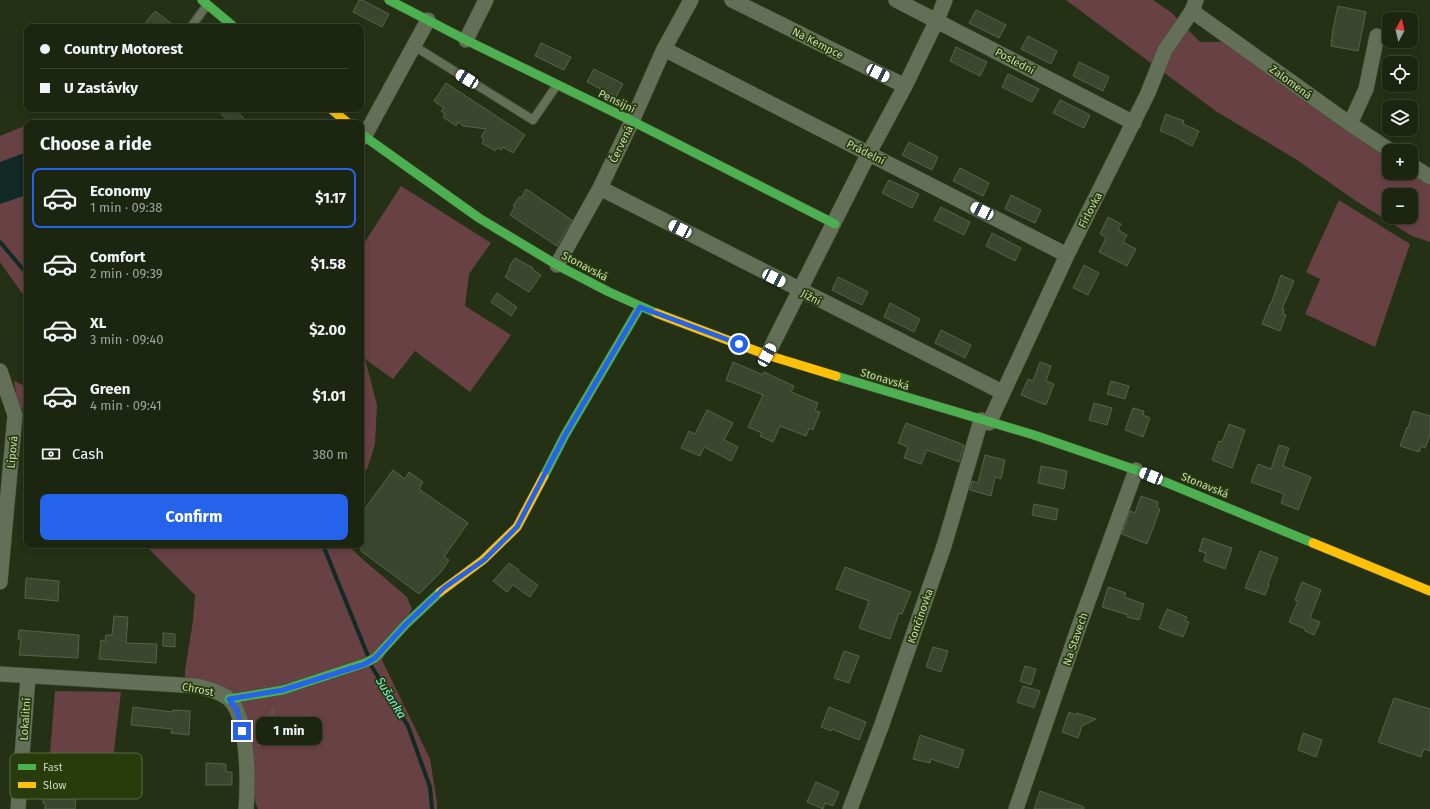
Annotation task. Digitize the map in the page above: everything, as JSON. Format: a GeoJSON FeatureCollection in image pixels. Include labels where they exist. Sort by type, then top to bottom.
{"type":"FeatureCollection","features":[{"type":"Feature","properties":{"kind":"main road","name":"Pensijní"},"geometry":{"type":"LineString","coordinates":[[389,0],[834,224]]}},
{"type":"Feature","properties":{"kind":"main road"},"geometry":{"type":"LineString","coordinates":[[204,2],[230,24]]}},
{"type":"Feature","properties":{"kind":"main road"},"geometry":{"type":"LineString","coordinates":[[335,112],[344,120]]}},
{"type":"Feature","properties":{"kind":"main road","name":"Stonavská"},"geometry":{"type":"LineString","coordinates":[[364,136],[479,218],[557,265],[640,307],[767,355],[1034,435],[1136,470],[1430,591]]}},
{"type":"Feature","properties":{"kind":"main road"},"geometry":{"type":"LineString","coordinates":[[229,699],[283,690],[365,664],[375,658],[406,624],[444,588],[484,560],[517,527],[565,435],[640,307]]}},
{"type":"Feature","properties":{"kind":"street"},"geometry":{"type":"LineString","coordinates":[[466,40],[486,0]]}},
{"type":"Feature","properties":{"kind":"street","name":"Červená"},"geometry":{"type":"LineString","coordinates":[[557,265],[600,188],[664,49],[690,0]]}},
{"type":"Feature","properties":{"kind":"street","name":"Na Kempce"},"geometry":{"type":"LineString","coordinates":[[732,0],[905,86]]}},
{"type":"Feature","properties":{"kind":"street","name":"Poslední"},"geometry":{"type":"LineString","coordinates":[[896,0],[1134,123]]}},
{"type":"Feature","properties":{"kind":"street"},"geometry":{"type":"LineString","coordinates":[[767,355],[801,291],[869,153],[905,86],[945,0]]}},
{"type":"Feature","properties":{"kind":"street","name":"Firlovka"},"geometry":{"type":"LineString","coordinates":[[985,421],[1002,392],[1067,255],[1134,123],[1165,50],[1191,11]]}},
{"type":"Feature","properties":{"kind":"street","name":"Zalomená"},"geometry":{"type":"LineString","coordinates":[[1191,11],[1382,145]]}},
{"type":"Feature","properties":{"kind":"street"},"geometry":{"type":"LineString","coordinates":[[364,132],[428,20]]}},
{"type":"Feature","properties":{"kind":"street"},"geometry":{"type":"LineString","coordinates":[[1350,124],[1366,89],[1377,36]]}},
{"type":"Feature","properties":{"kind":"street","name":"Prádelní"},"geometry":{"type":"LineString","coordinates":[[664,49],[1067,255]]}},
{"type":"Feature","properties":{"kind":"street"},"geometry":{"type":"LineString","coordinates":[[1418,169],[1430,177]]}},
{"type":"Feature","properties":{"kind":"street","name":"Jižní"},"geometry":{"type":"LineString","coordinates":[[600,188],[1002,392]]}},
{"type":"Feature","properties":{"kind":"street","name":"Lipová"},"geometry":{"type":"LineString","coordinates":[[0,371],[15,415],[0,582]]}},
{"type":"Feature","properties":{"kind":"street","name":"Končinovka"},"geometry":{"type":"LineString","coordinates":[[850,809],[881,727],[942,553],[985,421]]}},
{"type":"Feature","properties":{"kind":"street","name":"Na Stavech"},"geometry":{"type":"LineString","coordinates":[[1016,809],[1136,470]]}},
{"type":"Feature","properties":{"kind":"street","name":"Chrost"},"geometry":{"type":"LineString","coordinates":[[0,674],[28,677],[196,686],[217,691],[229,699]]}},
{"type":"Feature","properties":{"kind":"street","name":"Lokalitní"},"geometry":{"type":"LineString","coordinates":[[22,753],[28,677]]}},
{"type":"Feature","properties":{"kind":"street"},"geometry":{"type":"LineString","coordinates":[[229,699],[237,710],[246,749],[246,809]]}},
{"type":"Feature","properties":{"kind":"street","name":"Lokalitní"},"geometry":{"type":"LineString","coordinates":[[18,809],[19,799]]}},
{"type":"Feature","properties":{"kind":"lane"},"geometry":{"type":"LineString","coordinates":[[193,24],[204,2]]}},
{"type":"Feature","properties":{"kind":"lane"},"geometry":{"type":"LineString","coordinates":[[414,46],[533,120],[557,85]]}},
{"type":"Feature","properties":{"kind":"path"},"geometry":{"type":"LineString","coordinates":[[258,748],[265,726],[283,690]]}},
{"type":"Feature","properties":{"kind":"shaded area"},"geometry":{"type":"Polygon","coordinates":[[[1066,0],[1153,0],[1172,13],[1200,42],[1224,42],[1382,150],[1382,180],[1418,180],[1418,177],[1430,183],[1430,242],[1412,236],[1393,224],[1418,224],[1418,188],[1382,188],[1382,217],[1294,158],[1217,112],[1066,0]]]}},
{"type":"Feature","properties":{"kind":"shaded area"},"geometry":{"type":"Polygon","coordinates":[[[24,126],[24,296],[0,262],[0,136],[24,126]]]}},
{"type":"Feature","properties":{"kind":"shaded area"},"geometry":{"type":"Polygon","coordinates":[[[401,186],[491,243],[469,274],[465,306],[511,335],[470,392],[415,351],[393,379],[365,359],[377,405],[375,444],[368,467],[364,473],[364,243],[401,186]]]}},
{"type":"Feature","properties":{"kind":"shaded area"},"geometry":{"type":"Polygon","coordinates":[[[1339,200],[1410,244],[1375,347],[1305,314],[1320,279],[1306,272],[1339,200]]]}},
{"type":"Feature","properties":{"kind":"shaded area"},"geometry":{"type":"Polygon","coordinates":[[[14,381],[24,386],[24,411],[18,405],[14,381]]]}},
{"type":"Feature","properties":{"kind":"shaded area"},"geometry":{"type":"Polygon","coordinates":[[[148,548],[351,548],[407,597],[412,609],[382,660],[430,759],[437,809],[258,809],[251,791],[251,746],[215,684],[185,677],[195,595],[148,548]]]}},
{"type":"Feature","properties":{"kind":"shaded area"},"geometry":{"type":"Polygon","coordinates":[[[55,691],[121,692],[114,753],[50,753],[55,691]]]}},
{"type":"Feature","properties":{"kind":"water"},"geometry":{"type":"Polygon","coordinates":[[[24,153],[24,196],[0,204],[0,162],[24,153]]]}},
{"type":"Feature","properties":{"kind":"building"},"geometry":{"type":"Polygon","coordinates":[[[359,0],[362,0],[389,14],[382,27],[353,12],[359,0]]]}},
{"type":"Feature","properties":{"kind":"building"},"geometry":{"type":"Polygon","coordinates":[[[1338,6],[1366,12],[1358,51],[1331,46],[1338,6]]]}},
{"type":"Feature","properties":{"kind":"building"},"geometry":{"type":"Polygon","coordinates":[[[976,10],[1006,25],[999,38],[969,23],[976,10]]]}},
{"type":"Feature","properties":{"kind":"building"},"geometry":{"type":"Polygon","coordinates":[[[155,11],[172,24],[144,24],[155,11]]]}},
{"type":"Feature","properties":{"kind":"building"},"geometry":{"type":"Polygon","coordinates":[[[1028,36],[1057,51],[1051,64],[1021,49],[1028,36]]]}},
{"type":"Feature","properties":{"kind":"building"},"geometry":{"type":"Polygon","coordinates":[[[541,43],[571,57],[564,70],[535,56],[541,43]]]}},
{"type":"Feature","properties":{"kind":"building"},"geometry":{"type":"Polygon","coordinates":[[[956,47],[987,62],[980,76],[950,61],[956,47]]]}},
{"type":"Feature","properties":{"kind":"building"},"geometry":{"type":"Polygon","coordinates":[[[1079,62],[1109,77],[1103,91],[1073,76],[1079,62]]]}},
{"type":"Feature","properties":{"kind":"building"},"geometry":{"type":"Polygon","coordinates":[[[594,69],[623,84],[616,97],[587,82],[594,69]]]}},
{"type":"Feature","properties":{"kind":"building"},"geometry":{"type":"Polygon","coordinates":[[[1008,74],[1039,89],[1032,102],[1002,87],[1008,74]]]}},
{"type":"Feature","properties":{"kind":"building"},"geometry":{"type":"Polygon","coordinates":[[[446,83],[525,135],[513,153],[503,147],[501,150],[497,148],[495,151],[482,143],[484,139],[481,137],[486,129],[463,126],[458,122],[456,126],[443,117],[445,114],[441,111],[444,108],[434,101],[446,83]]]}},
{"type":"Feature","properties":{"kind":"building"},"geometry":{"type":"Polygon","coordinates":[[[1060,100],[1090,115],[1084,128],[1053,113],[1060,100]]]}},
{"type":"Feature","properties":{"kind":"building"},"geometry":{"type":"Polygon","coordinates":[[[220,112],[238,112],[245,120],[227,120],[220,112]]]}},
{"type":"Feature","properties":{"kind":"building"},"geometry":{"type":"Polygon","coordinates":[[[1166,114],[1184,121],[1183,124],[1199,131],[1192,146],[1180,139],[1160,131],[1166,114]]]}},
{"type":"Feature","properties":{"kind":"building"},"geometry":{"type":"Polygon","coordinates":[[[909,142],[938,157],[932,170],[902,155],[909,142]]]}},
{"type":"Feature","properties":{"kind":"building"},"geometry":{"type":"Polygon","coordinates":[[[960,168],[989,183],[983,196],[953,181],[960,168]]]}},
{"type":"Feature","properties":{"kind":"building"},"geometry":{"type":"Polygon","coordinates":[[[889,180],[919,194],[912,208],[882,193],[889,180]]]}},
{"type":"Feature","properties":{"kind":"building"},"geometry":{"type":"Polygon","coordinates":[[[526,189],[572,220],[557,246],[510,215],[515,207],[513,206],[519,197],[521,198],[526,189]]]}},
{"type":"Feature","properties":{"kind":"building"},"geometry":{"type":"Polygon","coordinates":[[[1011,195],[1041,210],[1035,223],[1005,209],[1011,195]]]}},
{"type":"Feature","properties":{"kind":"building"},"geometry":{"type":"Polygon","coordinates":[[[941,207],[970,222],[964,235],[934,220],[941,207]]]}},
{"type":"Feature","properties":{"kind":"building"},"geometry":{"type":"Polygon","coordinates":[[[1108,217],[1121,224],[1118,230],[1127,235],[1123,242],[1136,249],[1127,266],[1099,252],[1106,238],[1100,234],[1108,217]]]}},
{"type":"Feature","properties":{"kind":"building"},"geometry":{"type":"Polygon","coordinates":[[[992,233],[1021,248],[1015,261],[986,246],[992,233]]]}},
{"type":"Feature","properties":{"kind":"building"},"geometry":{"type":"Polygon","coordinates":[[[515,258],[533,268],[532,269],[541,275],[529,292],[505,277],[515,258]]]}},
{"type":"Feature","properties":{"kind":"building"},"geometry":{"type":"Polygon","coordinates":[[[1084,265],[1099,273],[1088,295],[1073,288],[1084,265]]]}},
{"type":"Feature","properties":{"kind":"building"},"geometry":{"type":"Polygon","coordinates":[[[1281,275],[1294,281],[1282,309],[1284,309],[1283,314],[1286,315],[1280,331],[1262,324],[1281,275]]]}},
{"type":"Feature","properties":{"kind":"building"},"geometry":{"type":"Polygon","coordinates":[[[838,277],[868,292],[862,305],[832,290],[838,277]]]}},
{"type":"Feature","properties":{"kind":"building"},"geometry":{"type":"Polygon","coordinates":[[[497,293],[517,307],[511,316],[491,302],[497,293]]]}},
{"type":"Feature","properties":{"kind":"building"},"geometry":{"type":"Polygon","coordinates":[[[890,303],[920,319],[914,332],[884,317],[890,303]]]}},
{"type":"Feature","properties":{"kind":"building"},"geometry":{"type":"Polygon","coordinates":[[[941,330],[971,345],[965,358],[935,343],[941,330]]]}},
{"type":"Feature","properties":{"kind":"building"},"geometry":{"type":"Polygon","coordinates":[[[733,362],[763,375],[764,372],[794,386],[791,392],[818,403],[815,411],[820,412],[813,430],[809,428],[806,436],[780,426],[773,442],[760,436],[762,433],[748,427],[763,395],[726,380],[733,362]]]}},
{"type":"Feature","properties":{"kind":"building"},"geometry":{"type":"Polygon","coordinates":[[[1040,362],[1051,366],[1046,381],[1054,384],[1046,405],[1021,395],[1028,379],[1033,381],[1040,362]]]}},
{"type":"Feature","properties":{"kind":"building"},"geometry":{"type":"Polygon","coordinates":[[[1111,381],[1129,386],[1125,399],[1107,394],[1111,381]]]}},
{"type":"Feature","properties":{"kind":"building"},"geometry":{"type":"Polygon","coordinates":[[[1094,403],[1112,408],[1107,425],[1089,420],[1094,403]]]}},
{"type":"Feature","properties":{"kind":"building"},"geometry":{"type":"Polygon","coordinates":[[[1133,408],[1144,411],[1143,415],[1150,418],[1143,437],[1125,430],[1133,408]]]}},
{"type":"Feature","properties":{"kind":"building"},"geometry":{"type":"Polygon","coordinates":[[[707,410],[733,423],[724,440],[738,447],[731,461],[704,447],[700,456],[681,448],[689,431],[695,434],[707,410]]]}},
{"type":"Feature","properties":{"kind":"building"},"geometry":{"type":"Polygon","coordinates":[[[1413,411],[1430,416],[1430,435],[1425,448],[1421,446],[1419,452],[1400,446],[1407,427],[1408,428],[1413,411]]]}},
{"type":"Feature","properties":{"kind":"building"},"geometry":{"type":"Polygon","coordinates":[[[906,423],[964,445],[959,462],[927,450],[921,464],[904,458],[908,447],[898,443],[906,423]]]}},
{"type":"Feature","properties":{"kind":"building"},"geometry":{"type":"Polygon","coordinates":[[[1229,424],[1245,430],[1232,468],[1212,460],[1219,441],[1222,442],[1229,424]]]}},
{"type":"Feature","properties":{"kind":"building"},"geometry":{"type":"Polygon","coordinates":[[[1279,445],[1289,448],[1283,466],[1311,477],[1298,510],[1281,503],[1284,494],[1251,482],[1258,464],[1271,469],[1279,445]]]}},
{"type":"Feature","properties":{"kind":"building"},"geometry":{"type":"Polygon","coordinates":[[[985,455],[1005,460],[1001,479],[995,477],[991,496],[970,490],[972,481],[978,483],[985,455]]]}},
{"type":"Feature","properties":{"kind":"building"},"geometry":{"type":"Polygon","coordinates":[[[1041,466],[1067,471],[1064,489],[1038,483],[1041,466]]]}},
{"type":"Feature","properties":{"kind":"building"},"geometry":{"type":"Polygon","coordinates":[[[393,470],[405,479],[409,472],[423,482],[419,489],[468,523],[444,557],[449,560],[442,571],[419,594],[361,551],[361,548],[364,548],[364,510],[393,470]]]}},
{"type":"Feature","properties":{"kind":"building"},"geometry":{"type":"Polygon","coordinates":[[[1141,496],[1158,502],[1157,507],[1160,509],[1147,544],[1122,534],[1130,511],[1135,513],[1141,496]]]}},
{"type":"Feature","properties":{"kind":"building"},"geometry":{"type":"Polygon","coordinates":[[[1034,504],[1058,509],[1056,520],[1032,515],[1034,504]]]}},
{"type":"Feature","properties":{"kind":"building"},"geometry":{"type":"Polygon","coordinates":[[[1203,538],[1232,548],[1225,569],[1204,561],[1206,553],[1199,551],[1203,538]]]}},
{"type":"Feature","properties":{"kind":"building"},"geometry":{"type":"Polygon","coordinates":[[[1260,551],[1278,558],[1265,595],[1245,588],[1260,551]]]}},
{"type":"Feature","properties":{"kind":"building"},"geometry":{"type":"Polygon","coordinates":[[[509,563],[538,585],[530,597],[513,585],[507,592],[493,581],[509,563]]]}},
{"type":"Feature","properties":{"kind":"building"},"geometry":{"type":"Polygon","coordinates":[[[845,567],[911,592],[902,614],[899,613],[890,639],[859,628],[869,601],[836,589],[845,567]]]}},
{"type":"Feature","properties":{"kind":"building"},"geometry":{"type":"Polygon","coordinates":[[[26,578],[59,581],[58,601],[25,598],[26,578]]]}},
{"type":"Feature","properties":{"kind":"building"},"geometry":{"type":"Polygon","coordinates":[[[1302,582],[1321,590],[1310,618],[1320,622],[1314,635],[1289,622],[1298,601],[1295,600],[1302,582]]]}},
{"type":"Feature","properties":{"kind":"building"},"geometry":{"type":"Polygon","coordinates":[[[1108,587],[1126,593],[1124,597],[1144,604],[1139,620],[1102,607],[1108,587]]]}},
{"type":"Feature","properties":{"kind":"building"},"geometry":{"type":"Polygon","coordinates":[[[1167,609],[1187,617],[1185,621],[1189,622],[1183,637],[1159,628],[1167,609]]]}},
{"type":"Feature","properties":{"kind":"building"},"geometry":{"type":"Polygon","coordinates":[[[114,616],[128,617],[126,643],[157,644],[156,663],[99,659],[101,640],[105,641],[106,635],[112,635],[114,616]]]}},
{"type":"Feature","properties":{"kind":"building"},"geometry":{"type":"Polygon","coordinates":[[[19,630],[79,635],[78,658],[19,655],[21,639],[18,639],[19,630]]]}},
{"type":"Feature","properties":{"kind":"building"},"geometry":{"type":"Polygon","coordinates":[[[163,633],[175,634],[175,647],[163,646],[163,633]]]}},
{"type":"Feature","properties":{"kind":"building"},"geometry":{"type":"Polygon","coordinates":[[[933,647],[948,651],[941,672],[926,667],[933,647]]]}},
{"type":"Feature","properties":{"kind":"building"},"geometry":{"type":"Polygon","coordinates":[[[844,651],[859,656],[849,683],[834,678],[844,651]]]}},
{"type":"Feature","properties":{"kind":"building"},"geometry":{"type":"Polygon","coordinates":[[[1025,666],[1036,669],[1031,685],[1020,681],[1025,666]]]}},
{"type":"Feature","properties":{"kind":"building"},"geometry":{"type":"Polygon","coordinates":[[[1023,686],[1040,691],[1034,708],[1017,702],[1023,686]]]}},
{"type":"Feature","properties":{"kind":"building"},"geometry":{"type":"Polygon","coordinates":[[[1394,698],[1430,709],[1430,751],[1424,749],[1421,757],[1378,742],[1394,698]]]}},
{"type":"Feature","properties":{"kind":"building"},"geometry":{"type":"Polygon","coordinates":[[[133,707],[173,712],[173,710],[190,711],[189,735],[171,733],[172,729],[131,725],[133,707]]]}},
{"type":"Feature","properties":{"kind":"building"},"geometry":{"type":"Polygon","coordinates":[[[829,707],[866,722],[859,740],[832,729],[831,731],[821,727],[829,707]]]}},
{"type":"Feature","properties":{"kind":"building"},"geometry":{"type":"Polygon","coordinates":[[[1069,712],[1096,719],[1082,726],[1078,738],[1062,732],[1069,712]]]}},
{"type":"Feature","properties":{"kind":"building"},"geometry":{"type":"Polygon","coordinates":[[[1303,733],[1322,740],[1316,757],[1298,750],[1303,733]]]}},
{"type":"Feature","properties":{"kind":"building"},"geometry":{"type":"Polygon","coordinates":[[[920,735],[964,750],[958,768],[931,759],[930,763],[913,759],[920,735]]]}},
{"type":"Feature","properties":{"kind":"building"},"geometry":{"type":"Polygon","coordinates":[[[206,763],[226,764],[226,772],[232,772],[232,785],[206,785],[206,763]]]}},
{"type":"Feature","properties":{"kind":"building"},"geometry":{"type":"Polygon","coordinates":[[[816,782],[839,792],[833,806],[825,803],[823,809],[807,802],[816,782]]]}},
{"type":"Feature","properties":{"kind":"building"},"geometry":{"type":"Polygon","coordinates":[[[1040,791],[1084,807],[1084,809],[1034,809],[1040,791]]]}},
{"type":"Feature","properties":{"kind":"building"},"geometry":{"type":"Polygon","coordinates":[[[43,799],[76,799],[75,809],[45,809],[45,803],[43,803],[43,799]]]}},
{"type":"Feature","properties":{"kind":"waterway","name":"Sušanka"},"geometry":{"type":"LineString","coordinates":[[0,242],[24,270]]}},
{"type":"Feature","properties":{"kind":"waterway","name":"Sušanka"},"geometry":{"type":"LineString","coordinates":[[324,548],[368,656]]}},
{"type":"Feature","properties":{"kind":"waterway","name":"Sušanka"},"geometry":{"type":"LineString","coordinates":[[372,667],[408,726],[430,787],[432,809]]}},
{"type":"Feature","properties":{"kind":"traffic: fast"},"geometry":{"type":"LineString","coordinates":[[202,0],[230,24]]}},
{"type":"Feature","properties":{"kind":"traffic: fast"},"geometry":{"type":"LineString","coordinates":[[389,0],[835,224]]}},
{"type":"Feature","properties":{"kind":"traffic: fast"},"geometry":{"type":"LineString","coordinates":[[364,136],[479,218],[557,265],[609,292],[656,313]]}},
{"type":"Feature","properties":{"kind":"traffic: fast"},"geometry":{"type":"LineString","coordinates":[[544,476],[565,435],[640,307]]}},
{"type":"Feature","properties":{"kind":"traffic: fast"},"geometry":{"type":"LineString","coordinates":[[836,376],[1034,435],[1136,470],[1313,543]]}},
{"type":"Feature","properties":{"kind":"traffic: fast"},"geometry":{"type":"LineString","coordinates":[[229,699],[283,690],[365,663],[375,658],[406,624],[440,592]]}},
{"type":"Feature","properties":{"kind":"traffic: slow"},"geometry":{"type":"LineString","coordinates":[[335,112],[344,120]]}},
{"type":"Feature","properties":{"kind":"traffic: slow"},"geometry":{"type":"LineString","coordinates":[[656,313],[767,355],[836,376]]}},
{"type":"Feature","properties":{"kind":"traffic: slow"},"geometry":{"type":"LineString","coordinates":[[440,592],[483,560],[517,527],[544,476]]}},
{"type":"Feature","properties":{"kind":"traffic: slow"},"geometry":{"type":"LineString","coordinates":[[1313,543],[1430,591]]}},
{"type":"Feature","properties":{"kind":"route"},"geometry":{"type":"LineString","coordinates":[[242,731],[237,710],[229,699],[283,690],[365,664],[375,658],[406,624],[444,588],[484,560],[517,527],[565,435],[640,307],[739,344]]}}]}
